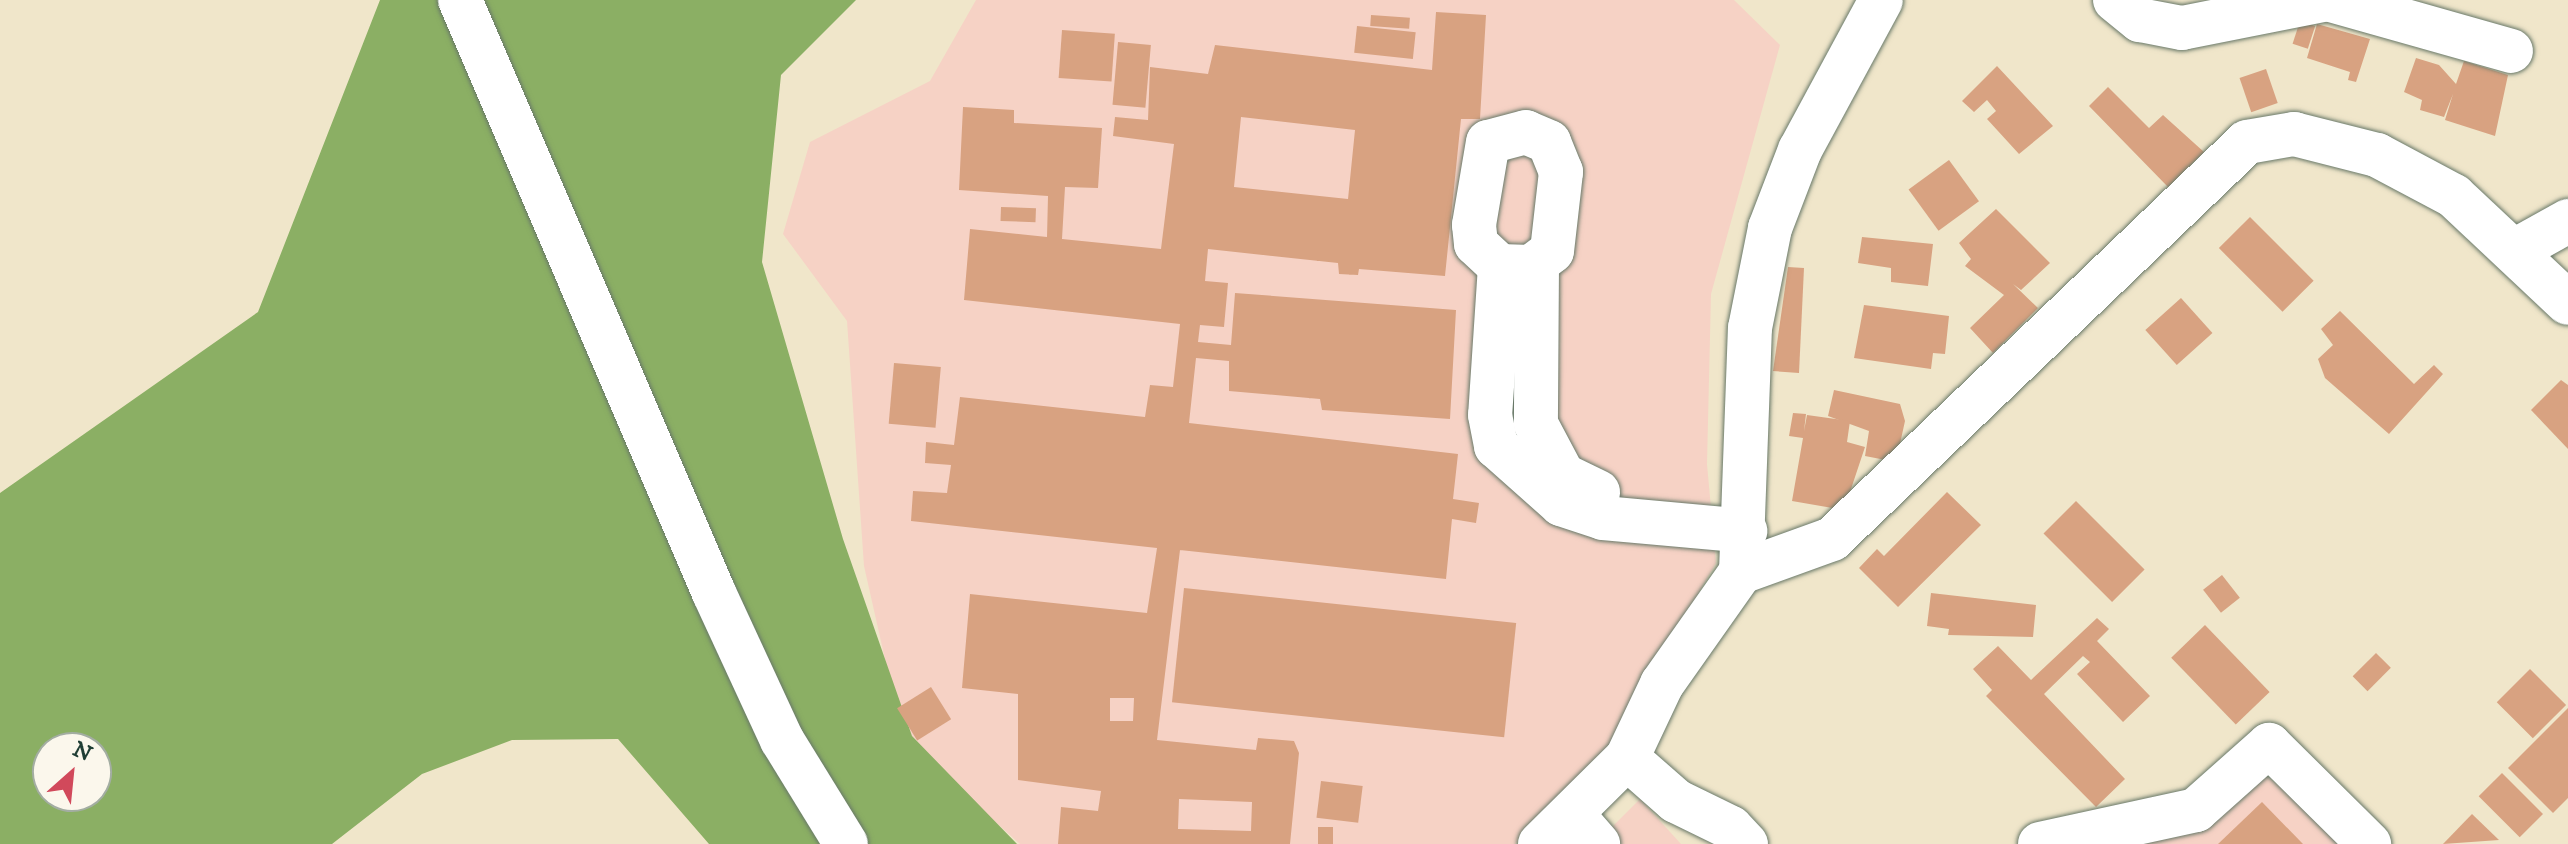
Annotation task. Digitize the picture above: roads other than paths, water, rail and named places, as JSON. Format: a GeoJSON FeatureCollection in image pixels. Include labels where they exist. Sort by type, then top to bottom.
{"type":"FeatureCollection","features":[{"type":"Feature","properties":{"kind":"street"},"geometry":{"type":"LineString","coordinates":[[460,0],[714,593],[782,740],[846,844]]}},
{"type":"Feature","properties":{"kind":"street"},"geometry":{"type":"LineString","coordinates":[[1540,844],[1585,829],[1627,758],[1662,684],[1744,539],[1750,328],[1770,228],[1800,150],[1881,0]]}},
{"type":"Feature","properties":{"kind":"street"},"geometry":{"type":"LineString","coordinates":[[2115,0],[2140,20],[2182,28],[2323,0]]}},
{"type":"Feature","properties":{"kind":"street"},"geometry":{"type":"LineString","coordinates":[[2331,0],[2511,51]]}},
{"type":"Feature","properties":{"kind":"street"},"geometry":{"type":"LineString","coordinates":[[1519,266],[1532,404],[1550,459],[1563,475],[1608,496],[1744,539],[1832,539],[2247,142],[2294,134],[2377,155],[2454,196],[2516,250],[2568,303]]}},
{"type":"Feature","properties":{"kind":"street"},"geometry":{"type":"LineString","coordinates":[[2516,250],[2568,221]]}},
{"type":"Feature","properties":{"kind":"street"},"geometry":{"type":"LineString","coordinates":[[2040,844],[2196,810],[2269,745],[2369,844]]}},
{"type":"Feature","properties":{"kind":"street"},"geometry":{"type":"LineString","coordinates":[[1627,758],[1676,801],[1731,828],[1746,844]]}}]}
